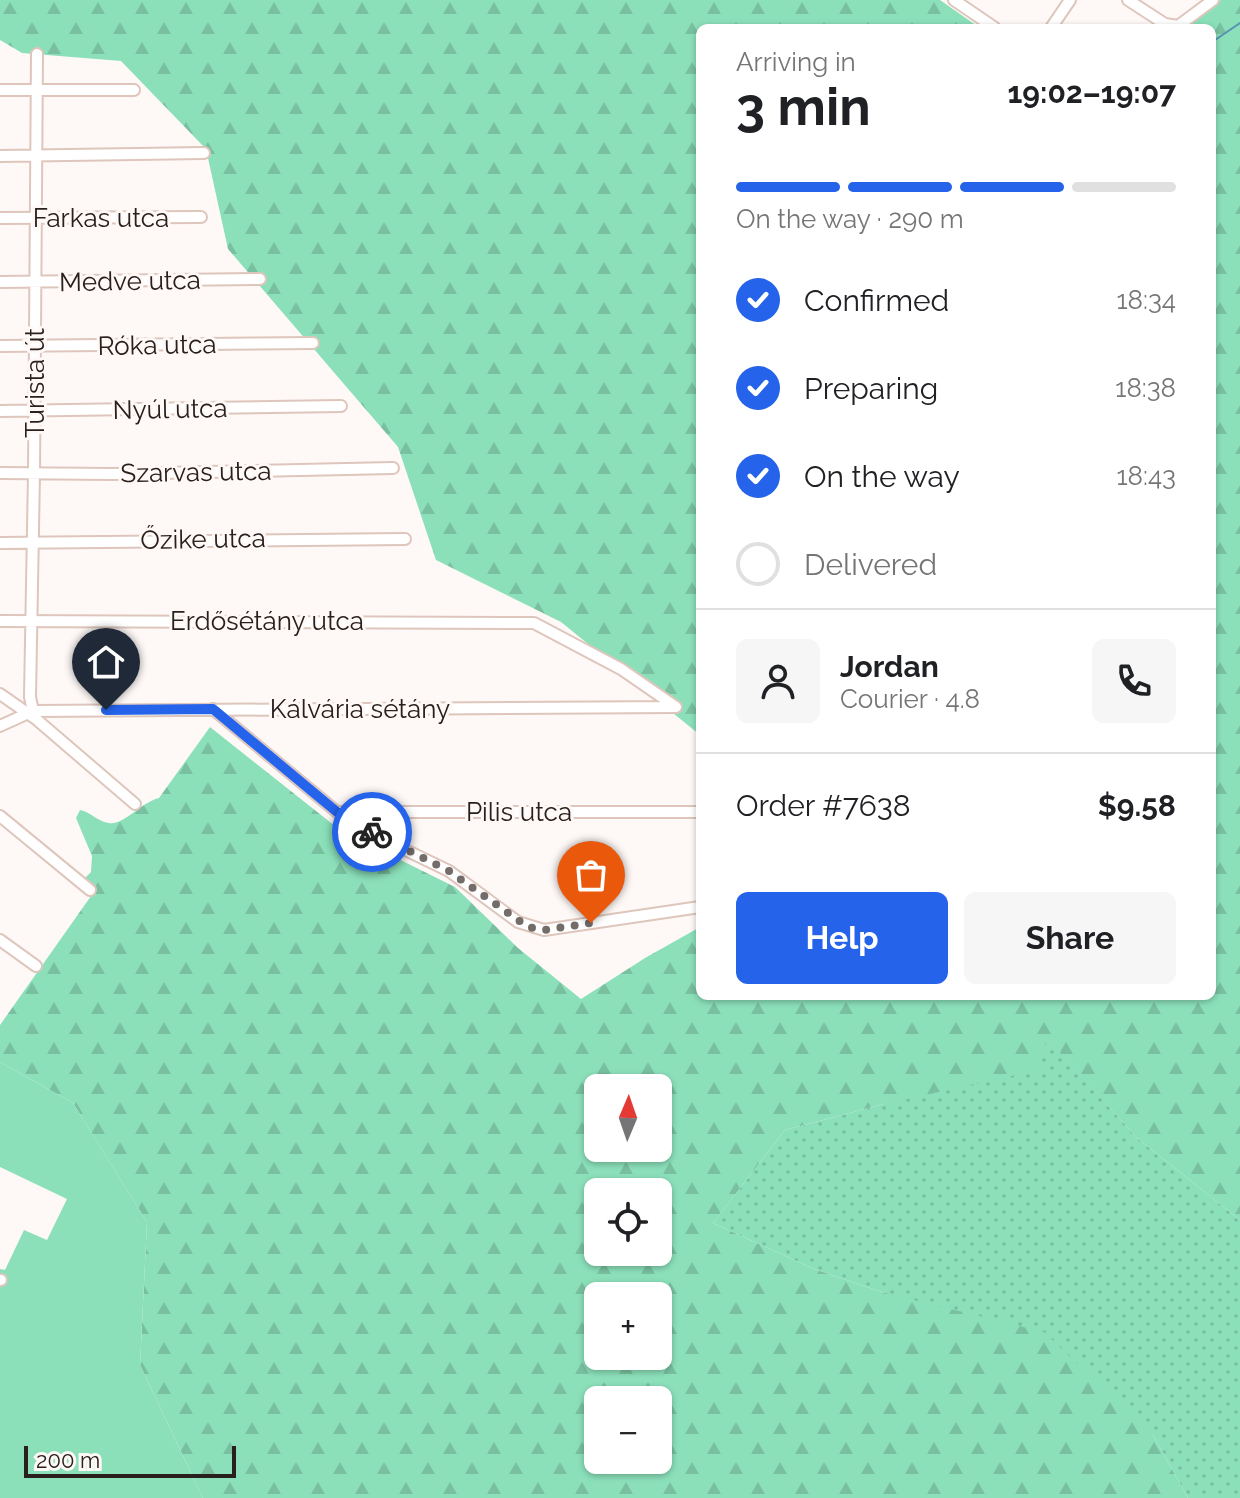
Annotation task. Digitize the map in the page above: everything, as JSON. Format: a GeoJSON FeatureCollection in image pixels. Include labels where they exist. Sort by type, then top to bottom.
{"type":"FeatureCollection","features":[{"type":"Feature","properties":{"kind":"street"},"geometry":{"type":"LineString","coordinates":[[954,0],[989,24]]}},
{"type":"Feature","properties":{"kind":"street"},"geometry":{"type":"LineString","coordinates":[[1054,24],[1070,0]]}},
{"type":"Feature","properties":{"kind":"street"},"geometry":{"type":"LineString","coordinates":[[1128,0],[1165,24]]}},
{"type":"Feature","properties":{"kind":"street"},"geometry":{"type":"LineString","coordinates":[[1181,24],[1213,0]]}},
{"type":"Feature","properties":{"kind":"street","name":"Turista út"},"geometry":{"type":"LineString","coordinates":[[30,713],[37,54]]}},
{"type":"Feature","properties":{"kind":"street"},"geometry":{"type":"LineString","coordinates":[[0,90],[134,90]]}},
{"type":"Feature","properties":{"kind":"street"},"geometry":{"type":"LineString","coordinates":[[0,156],[204,153]]}},
{"type":"Feature","properties":{"kind":"street","name":"Farkas utca"},"geometry":{"type":"LineString","coordinates":[[0,218],[201,217]]}},
{"type":"Feature","properties":{"kind":"street","name":"Medve utca"},"geometry":{"type":"LineString","coordinates":[[0,282],[260,279]]}},
{"type":"Feature","properties":{"kind":"street","name":"Róka utca"},"geometry":{"type":"LineString","coordinates":[[0,346],[313,343]]}},
{"type":"Feature","properties":{"kind":"street","name":"Nyúl utca"},"geometry":{"type":"LineString","coordinates":[[0,411],[341,406]]}},
{"type":"Feature","properties":{"kind":"street","name":"Szarvas utca"},"geometry":{"type":"LineString","coordinates":[[0,473],[393,468]]}},
{"type":"Feature","properties":{"kind":"street","name":"Őzike utca"},"geometry":{"type":"LineString","coordinates":[[0,543],[405,539]]}},
{"type":"Feature","properties":{"kind":"street","name":"Erdősétány utca"},"geometry":{"type":"LineString","coordinates":[[0,621],[534,623],[621,669],[676,707]]}},
{"type":"Feature","properties":{"kind":"street"},"geometry":{"type":"LineString","coordinates":[[0,694],[30,713],[135,804]]}},
{"type":"Feature","properties":{"kind":"street","name":"Kálvária sétány"},"geometry":{"type":"LineString","coordinates":[[0,726],[30,713],[676,707]]}},
{"type":"Feature","properties":{"kind":"street"},"geometry":{"type":"LineString","coordinates":[[213,709],[337,812],[449,871],[518,922],[535,930],[696,908]]}},
{"type":"Feature","properties":{"kind":"street","name":"Pilis utca"},"geometry":{"type":"LineString","coordinates":[[337,812],[696,812]]}},
{"type":"Feature","properties":{"kind":"street"},"geometry":{"type":"LineString","coordinates":[[0,816],[90,890]]}},
{"type":"Feature","properties":{"kind":"street"},"geometry":{"type":"LineString","coordinates":[[0,940],[36,966]]}},
{"type":"Feature","properties":{"kind":"green space"},"geometry":{"type":"Polygon","coordinates":[[[0,0],[940,0],[974,24],[696,24],[696,732],[561,622],[436,560],[398,447],[228,249],[206,149],[121,61],[22,53],[0,40],[0,0]]]}},
{"type":"Feature","properties":{"kind":"green space"},"geometry":{"type":"Polygon","coordinates":[[[1221,0],[1240,0],[1240,1220],[1137,1138],[1047,1038],[1038,1070],[884,1104],[785,1130],[713,1223],[814,1269],[885,1293],[1044,1332],[1153,1435],[1188,1498],[203,1498],[140,1365],[147,1222],[73,1103],[0,1062],[0,1025],[96,889],[85,878],[91,872],[92,856],[76,818],[80,810],[105,822],[115,823],[159,798],[210,727],[340,830],[455,887],[518,948],[581,999],[696,929],[696,1000],[1216,1000],[1216,24],[1184,24],[1221,0]]]}},
{"type":"Feature","properties":{"kind":"green space"},"geometry":{"type":"Polygon","coordinates":[[[1047,1037],[1137,1138],[1240,1220],[1240,1498],[1188,1498],[1153,1435],[885,1293],[814,1269],[713,1223],[785,1130],[884,1104],[1047,1037]]]}},
{"type":"Feature","properties":{"kind":"green space"},"geometry":{"type":"Polygon","coordinates":[[[0,1062],[73,1103],[147,1222],[140,1365],[203,1498],[0,1498],[0,1269],[5,1270],[24,1230],[47,1240],[67,1199],[0,1167],[0,1062]]]}},
{"type":"Feature","properties":{"kind":"waterway"},"geometry":{"type":"LineString","coordinates":[[1216,39],[1240,23]]}},
{"type":"Feature","properties":{"kind":"way so far"},"geometry":{"type":"LineString","coordinates":[[372,832],[449,871],[518,922],[535,930],[591,923]]}},
{"type":"Feature","properties":{"kind":"route"},"geometry":{"type":"LineString","coordinates":[[106,710],[213,709],[337,812],[372,832]]}}]}
